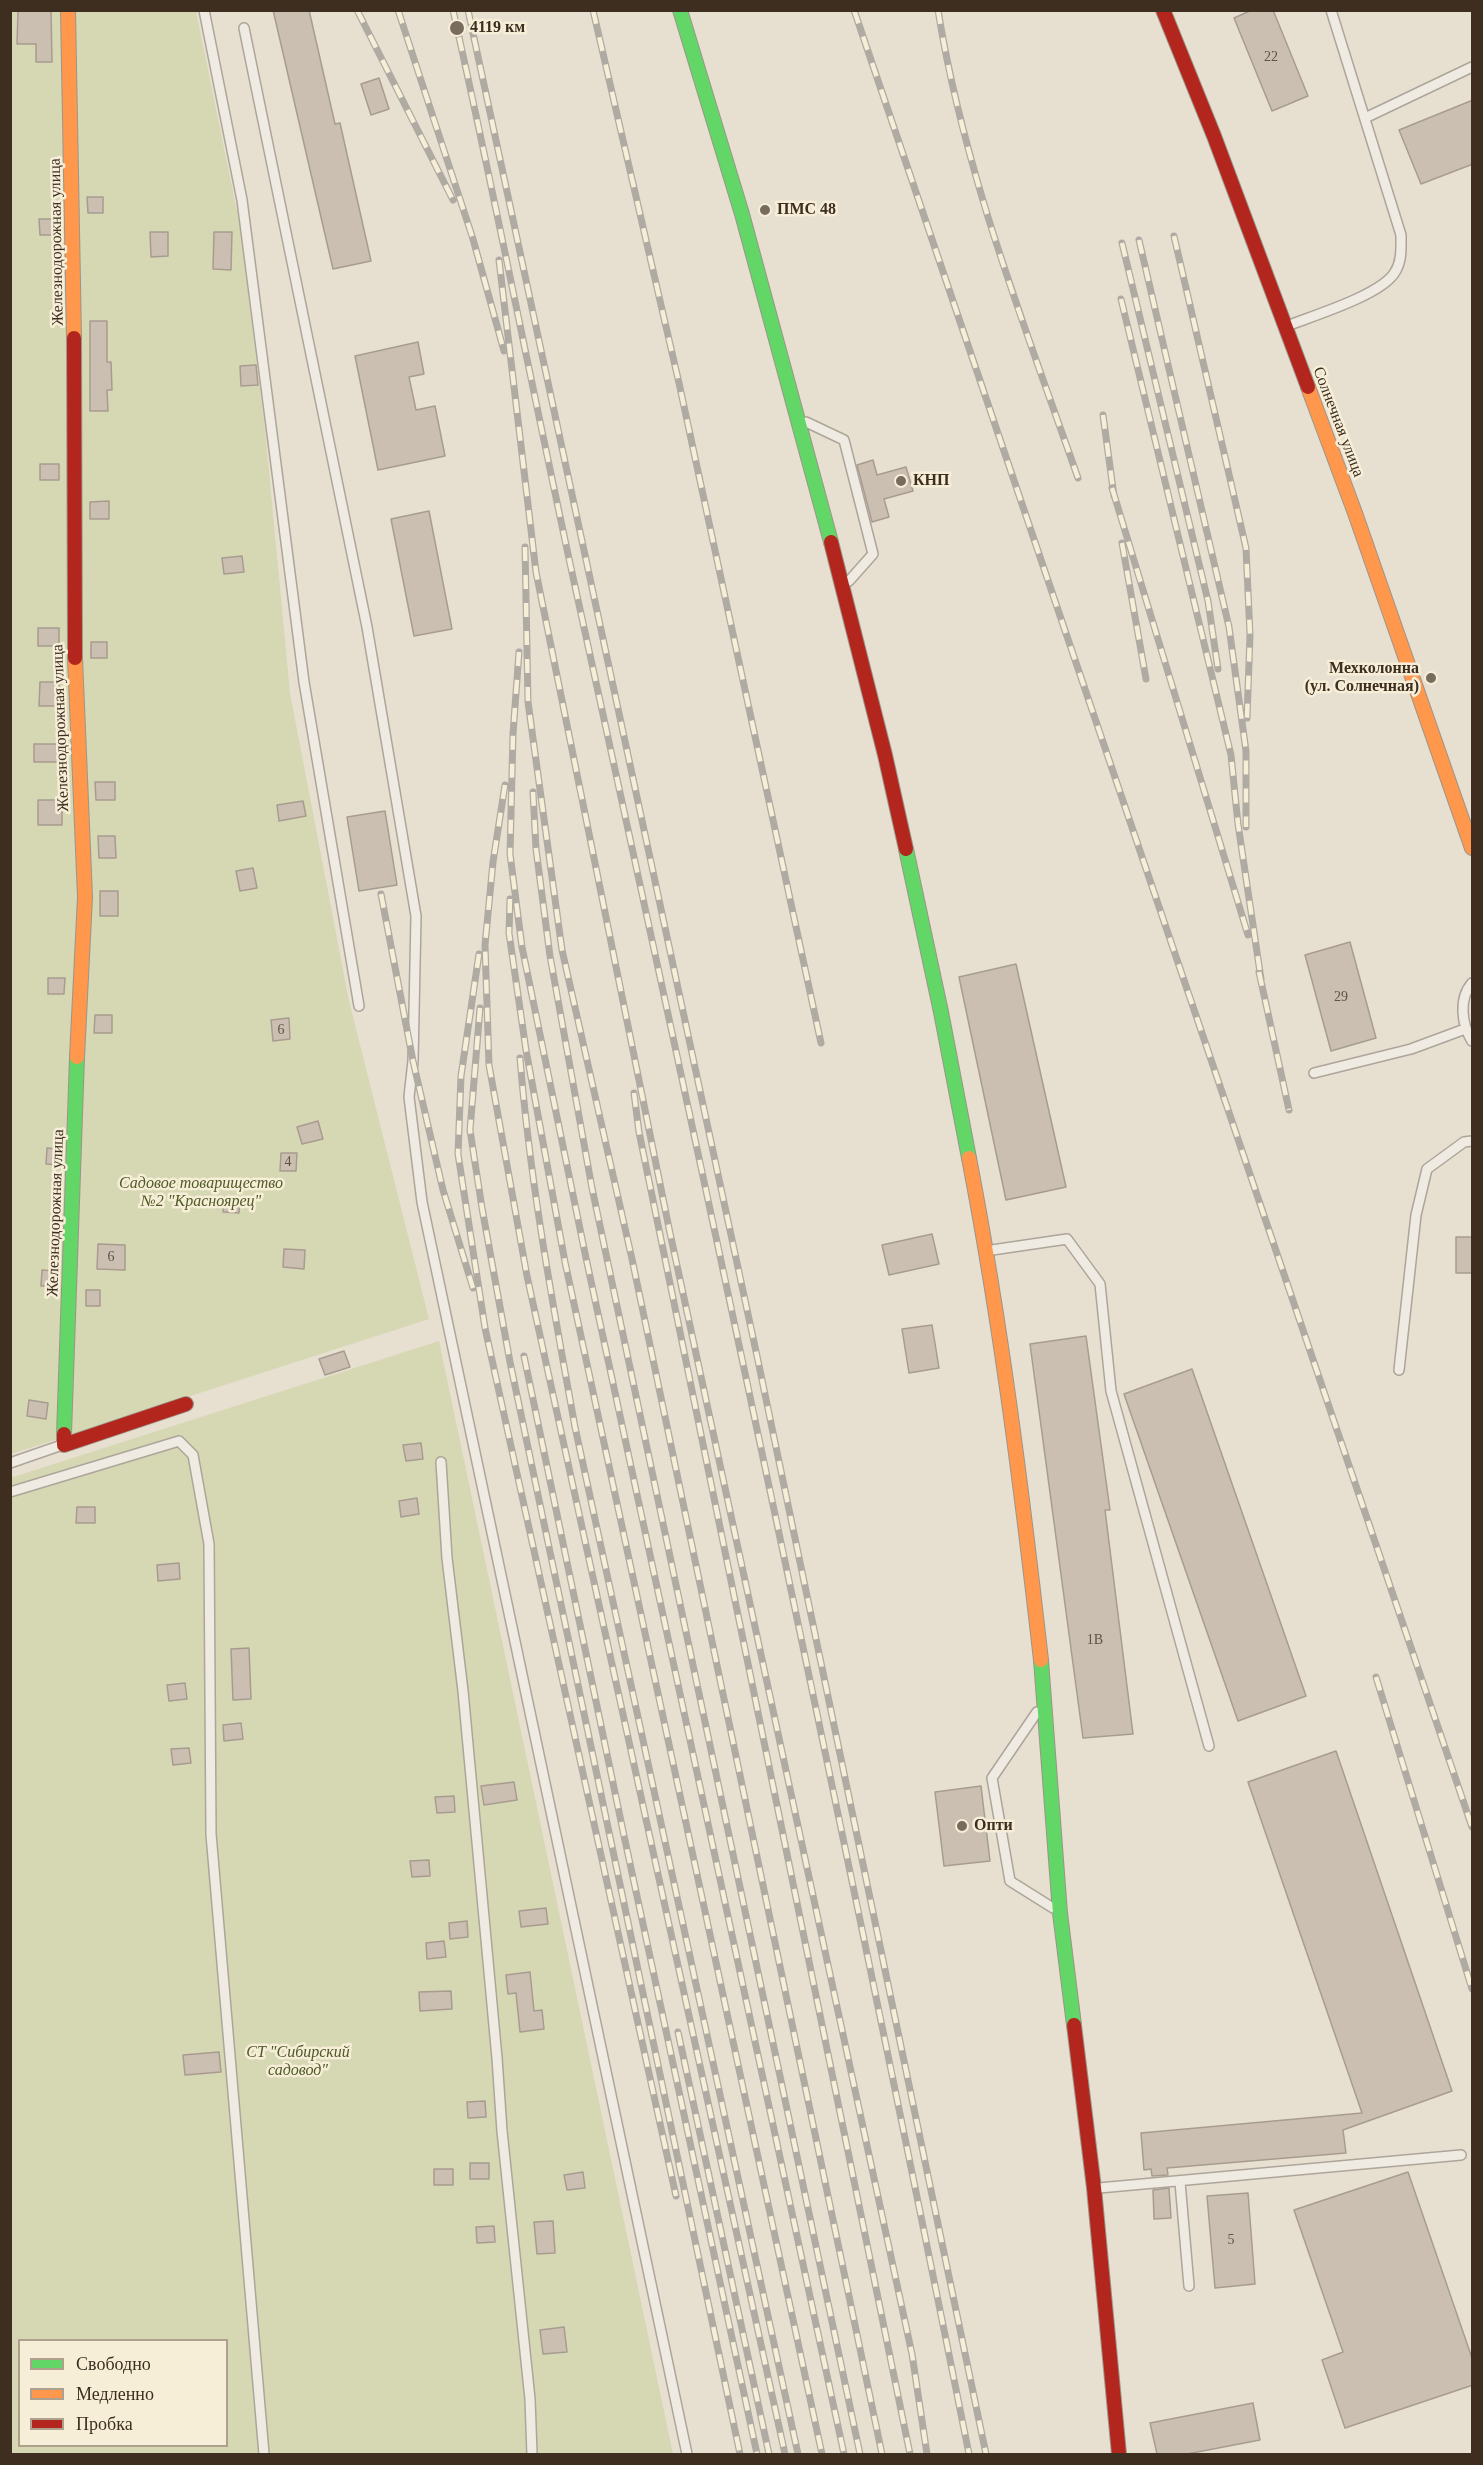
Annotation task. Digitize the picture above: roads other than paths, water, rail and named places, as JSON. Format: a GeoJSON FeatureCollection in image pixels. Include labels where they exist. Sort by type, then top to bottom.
{"type":"FeatureCollection","features":[{"type":"Feature","properties":{"kind":"main road","name":"Железнодорожная улица"},"geometry":{"type":"LineString","coordinates":[[63,1445],[84,897],[75,684],[74,323],[68,10]]}},
{"type":"Feature","properties":{"kind":"main road"},"geometry":{"type":"LineString","coordinates":[[680,10],[742,214],[844,588],[885,755],[941,1012],[987,1251],[1023,1490],[1046,1700],[1060,1913],[1094,2188],[1119,2454]]}},
{"type":"Feature","properties":{"kind":"main road","name":"Солнечная улица"},"geometry":{"type":"LineString","coordinates":[[1163,10],[1214,136],[1355,513],[1473,848]]}},
{"type":"Feature","properties":{"kind":"main road"},"geometry":{"type":"LineString","coordinates":[[63,1445],[186,1404]]}},
{"type":"Feature","properties":{"kind":"lane"},"geometry":{"type":"LineString","coordinates":[[204,10],[242,200],[304,682],[359,1006]]}},
{"type":"Feature","properties":{"kind":"lane"},"geometry":{"type":"LineString","coordinates":[[1284,327],[1367,294],[1386,282],[1396,272],[1401,255],[1401,235],[1332,10]]}},
{"type":"Feature","properties":{"kind":"lane"},"geometry":{"type":"LineString","coordinates":[[244,28],[367,627],[416,916],[413,1061],[409,1097],[422,1202],[687,2454]]}},
{"type":"Feature","properties":{"kind":"lane"},"geometry":{"type":"LineString","coordinates":[[1365,118],[1473,67]]}},
{"type":"Feature","properties":{"kind":"lane"},"geometry":{"type":"LineString","coordinates":[[799,419],[844,440],[873,554],[844,588]]}},
{"type":"Feature","properties":{"kind":"lane"},"geometry":{"type":"LineString","coordinates":[[1473,984],[1467,989],[1462,1011],[1465,1029],[1473,1041]]}},
{"type":"Feature","properties":{"kind":"lane"},"geometry":{"type":"LineString","coordinates":[[1314,1073],[1411,1049],[1465,1029]]}},
{"type":"Feature","properties":{"kind":"lane"},"geometry":{"type":"LineString","coordinates":[[1399,1370],[1416,1215],[1427,1169],[1464,1142],[1473,1141]]}},
{"type":"Feature","properties":{"kind":"lane"},"geometry":{"type":"LineString","coordinates":[[987,1251],[1067,1239],[1100,1284],[1111,1391],[1209,1746]]}},
{"type":"Feature","properties":{"kind":"lane"},"geometry":{"type":"LineString","coordinates":[[10,1491],[179,1442],[193,1455],[209,1544],[211,1834],[264,2454]]}},
{"type":"Feature","properties":{"kind":"lane"},"geometry":{"type":"LineString","coordinates":[[10,1463],[63,1445]]}},
{"type":"Feature","properties":{"kind":"lane"},"geometry":{"type":"LineString","coordinates":[[441,1462],[447,1558],[464,1691],[502,2131],[531,2399],[532,2454]]}},
{"type":"Feature","properties":{"kind":"lane"},"geometry":{"type":"LineString","coordinates":[[1046,1700],[992,1778],[1010,1881],[1060,1913]]}},
{"type":"Feature","properties":{"kind":"lane"},"geometry":{"type":"LineString","coordinates":[[1094,2188],[1461,2155]]}},
{"type":"Feature","properties":{"kind":"lane"},"geometry":{"type":"LineString","coordinates":[[1180,2182],[1189,2286]]}},
{"type":"Feature","properties":{"kind":"railway"},"geometry":{"type":"LineString","coordinates":[[357,10],[453,200]]}},
{"type":"Feature","properties":{"kind":"railway"},"geometry":{"type":"LineString","coordinates":[[398,10],[473,239],[504,351]]}},
{"type":"Feature","properties":{"kind":"railway"},"geometry":{"type":"LineString","coordinates":[[453,10],[778,1526],[969,2454]]}},
{"type":"Feature","properties":{"kind":"railway"},"geometry":{"type":"LineString","coordinates":[[468,10],[757,1356],[986,2454]]}},
{"type":"Feature","properties":{"kind":"railway"},"geometry":{"type":"LineString","coordinates":[[593,10],[679,383],[821,1043]]}},
{"type":"Feature","properties":{"kind":"railway"},"geometry":{"type":"LineString","coordinates":[[854,10],[1472,1827]]}},
{"type":"Feature","properties":{"kind":"railway"},"geometry":{"type":"LineString","coordinates":[[938,10],[949,70],[979,189],[1078,478]]}},
{"type":"Feature","properties":{"kind":"railway"},"geometry":{"type":"LineString","coordinates":[[1174,236],[1246,548],[1250,635],[1247,718]]}},
{"type":"Feature","properties":{"kind":"railway"},"geometry":{"type":"LineString","coordinates":[[1139,240],[1229,627],[1246,751],[1246,827]]}},
{"type":"Feature","properties":{"kind":"railway"},"geometry":{"type":"LineString","coordinates":[[1122,243],[1208,601],[1218,669]]}},
{"type":"Feature","properties":{"kind":"railway"},"geometry":{"type":"LineString","coordinates":[[499,260],[536,572],[670,1233],[912,2354],[927,2454]]}},
{"type":"Feature","properties":{"kind":"railway"},"geometry":{"type":"LineString","coordinates":[[1121,299],[1231,755],[1238,824],[1261,979]]}},
{"type":"Feature","properties":{"kind":"railway"},"geometry":{"type":"LineString","coordinates":[[1103,415],[1114,496]]}},
{"type":"Feature","properties":{"kind":"railway"},"geometry":{"type":"LineString","coordinates":[[1112,488],[1248,935]]}},
{"type":"Feature","properties":{"kind":"railway"},"geometry":{"type":"LineString","coordinates":[[1122,543],[1146,679]]}},
{"type":"Feature","properties":{"kind":"railway"},"geometry":{"type":"LineString","coordinates":[[525,547],[528,702],[562,950],[632,1259],[882,2454]]}},
{"type":"Feature","properties":{"kind":"railway"},"geometry":{"type":"LineString","coordinates":[[519,652],[513,734],[510,854],[522,947],[586,1258],[844,2454]]}},
{"type":"Feature","properties":{"kind":"railway"},"geometry":{"type":"LineString","coordinates":[[505,785],[493,862],[485,945],[489,1065],[527,1276],[785,2454]]}},
{"type":"Feature","properties":{"kind":"railway"},"geometry":{"type":"LineString","coordinates":[[533,792],[536,849],[550,956],[592,1188],[860,2454]]}},
{"type":"Feature","properties":{"kind":"railway"},"geometry":{"type":"LineString","coordinates":[[381,894],[413,1061],[443,1190],[473,1288]]}},
{"type":"Feature","properties":{"kind":"railway"},"geometry":{"type":"LineString","coordinates":[[510,899],[509,933],[526,1050],[565,1262],[822,2454]]}},
{"type":"Feature","properties":{"kind":"railway"},"geometry":{"type":"LineString","coordinates":[[479,954],[461,1076],[458,1154],[485,1328],[676,2196]]}},
{"type":"Feature","properties":{"kind":"railway"},"geometry":{"type":"LineString","coordinates":[[1259,972],[1289,1110]]}},
{"type":"Feature","properties":{"kind":"railway"},"geometry":{"type":"LineString","coordinates":[[480,1008],[470,1130],[482,1208],[510,1362],[740,2454]]}},
{"type":"Feature","properties":{"kind":"railway"},"geometry":{"type":"LineString","coordinates":[[520,1058],[536,1198],[575,1427],[798,2454]]}},
{"type":"Feature","properties":{"kind":"railway"},"geometry":{"type":"LineString","coordinates":[[634,1093],[639,1132],[910,2454]]}},
{"type":"Feature","properties":{"kind":"railway"},"geometry":{"type":"LineString","coordinates":[[524,1356],[757,2454]]}},
{"type":"Feature","properties":{"kind":"railway"},"geometry":{"type":"LineString","coordinates":[[1376,1677],[1472,1989]]}},
{"type":"Feature","properties":{"kind":"railway"},"geometry":{"type":"LineString","coordinates":[[678,2032],[769,2454]]}},
{"type":"Feature","properties":{"kind":"place","name":"4119 км"},"geometry":{"type":"Point","coordinates":[457,28]}},
{"type":"Feature","properties":{"kind":"place","name":"ПМС 48"},"geometry":{"type":"Point","coordinates":[765,210]}},
{"type":"Feature","properties":{"kind":"place","name":"КНП"},"geometry":{"type":"Point","coordinates":[901,481]}},
{"type":"Feature","properties":{"kind":"place","name":"Мехколонна (ул. Солнечная)"},"geometry":{"type":"Point","coordinates":[1431,678]}},
{"type":"Feature","properties":{"kind":"place","name":"Опти"},"geometry":{"type":"Point","coordinates":[962,1826]}},
{"type":"Feature","properties":{"kind":"park label","name":"Садовое товарищество №2 \"Красноярец\""},"geometry":{"type":"Point","coordinates":[201,1193]}},
{"type":"Feature","properties":{"kind":"park label","name":"СТ \"Сибирский садовод\""},"geometry":{"type":"Point","coordinates":[298,2062]}}]}
